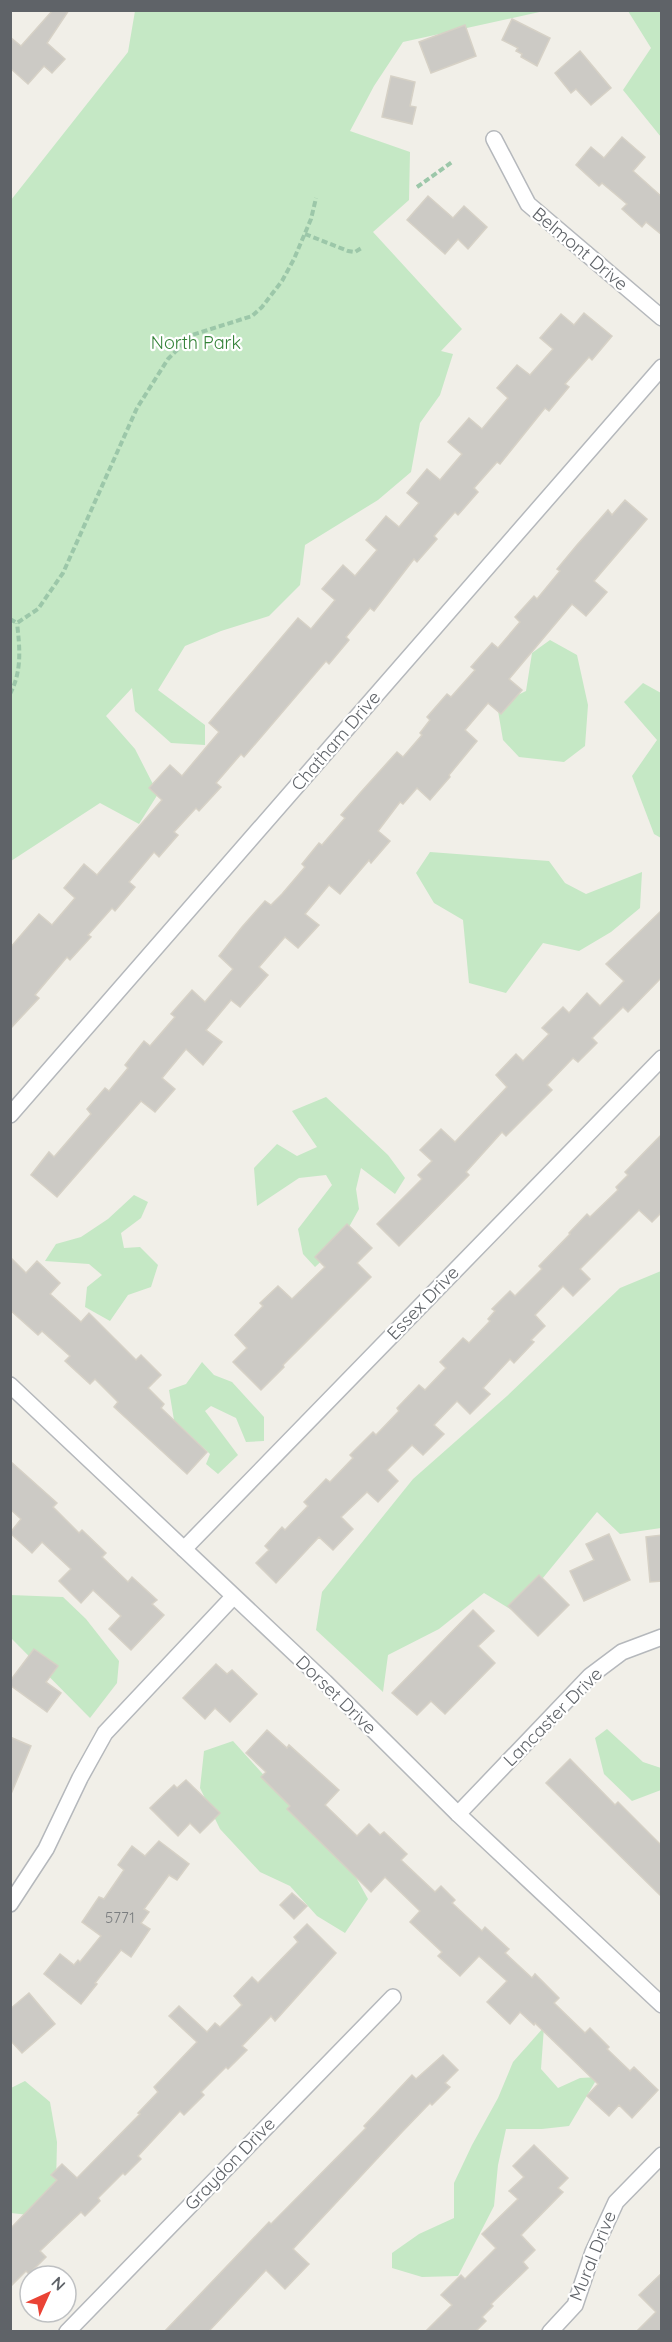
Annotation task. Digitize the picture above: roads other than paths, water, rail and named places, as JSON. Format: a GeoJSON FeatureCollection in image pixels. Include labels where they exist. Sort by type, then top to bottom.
{"type":"FeatureCollection","features":[{"type":"Feature","properties":{"kind":"street","name":"Belmont Drive"},"geometry":{"type":"LineString","coordinates":[[494,139],[528,204],[662,318]]}},
{"type":"Feature","properties":{"kind":"street","name":"Chatham Drive"},"geometry":{"type":"LineString","coordinates":[[10,1115],[662,367]]}},
{"type":"Feature","properties":{"kind":"street","name":"Essex Drive"},"geometry":{"type":"LineString","coordinates":[[184,1549],[662,1058]]}},
{"type":"Feature","properties":{"kind":"street","name":"Dorset Drive"},"geometry":{"type":"LineString","coordinates":[[10,1385],[325,1682],[458,1815],[662,2005]]}},
{"type":"Feature","properties":{"kind":"street"},"geometry":{"type":"LineString","coordinates":[[10,1904],[46,1849],[80,1778],[105,1733],[233,1597]]}},
{"type":"Feature","properties":{"kind":"street","name":"Lancaster Drive"},"geometry":{"type":"LineString","coordinates":[[458,1815],[590,1676],[622,1652],[662,1636]]}},
{"type":"Feature","properties":{"kind":"street","name":"Graydon Drive"},"geometry":{"type":"LineString","coordinates":[[67,2331],[393,1997]]}},
{"type":"Feature","properties":{"kind":"street","name":"Mural Drive"},"geometry":{"type":"LineString","coordinates":[[550,2331],[575,2305],[593,2252],[616,2202],[662,2155]]}},
{"type":"Feature","properties":{"kind":"park label","name":"North Park"},"geometry":{"type":"Point","coordinates":[196,343]}}]}
